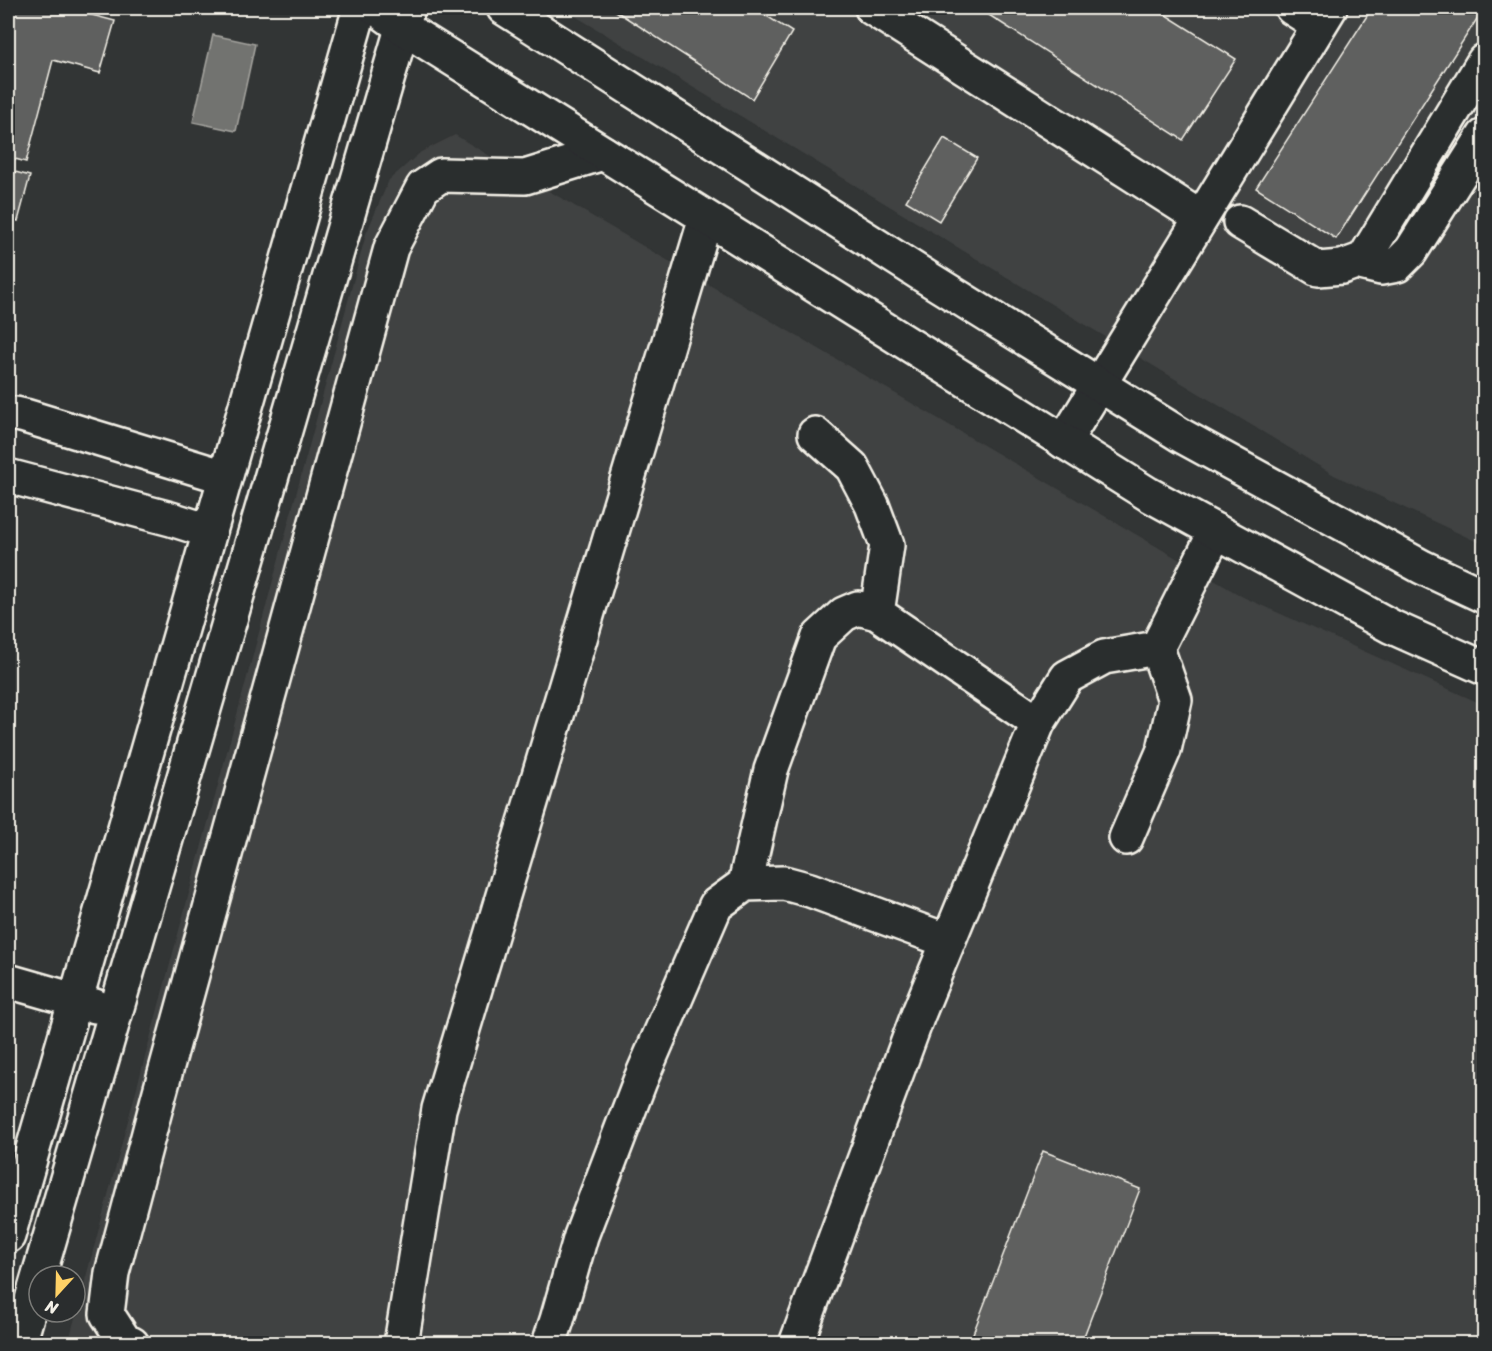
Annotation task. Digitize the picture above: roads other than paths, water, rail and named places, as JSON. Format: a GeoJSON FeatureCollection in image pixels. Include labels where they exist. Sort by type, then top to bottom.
{"type":"FeatureCollection","features":[{"type":"Feature","properties":{"kind":"main road"},"geometry":{"type":"LineString","coordinates":[[8,1236],[360,8]]}},
{"type":"Feature","properties":{"kind":"main road"},"geometry":{"type":"LineString","coordinates":[[376,8],[405,17],[603,153],[1148,494],[1392,627],[1485,668]]}},
{"type":"Feature","properties":{"kind":"main road"},"geometry":{"type":"LineString","coordinates":[[504,8],[1182,436],[1422,567],[1485,596]]}},
{"type":"Feature","properties":{"kind":"main road"},"geometry":{"type":"LineString","coordinates":[[1064,442],[1325,16],[1292,8]]}},
{"type":"Feature","properties":{"kind":"main road"},"geometry":{"type":"LineString","coordinates":[[880,9],[1201,218]]}},
{"type":"Feature","properties":{"kind":"main road"},"geometry":{"type":"LineString","coordinates":[[19,1344],[405,17]]}},
{"type":"Feature","properties":{"kind":"main road"},"geometry":{"type":"LineString","coordinates":[[1240,222],[1318,269],[1342,267],[1364,259],[1485,61]]}},
{"type":"Feature","properties":{"kind":"main road"},"geometry":{"type":"LineString","coordinates":[[1356,262],[1381,268],[1397,266],[1411,251],[1485,136]]}},
{"type":"Feature","properties":{"kind":"main road"},"geometry":{"type":"LineString","coordinates":[[132,1344],[124,1340],[106,1314],[112,1273],[391,248],[423,187],[441,175],[525,177],[603,153]]}},
{"type":"Feature","properties":{"kind":"main road"},"geometry":{"type":"LineString","coordinates":[[401,1344],[439,1109],[706,218]]}},
{"type":"Feature","properties":{"kind":"main road"},"geometry":{"type":"LineString","coordinates":[[8,414],[25,416],[225,477]]}},
{"type":"Feature","properties":{"kind":"main road"},"geometry":{"type":"LineString","coordinates":[[816,434],[852,467],[872,505],[887,545],[877,613]]}},
{"type":"Feature","properties":{"kind":"main road"},"geometry":{"type":"LineString","coordinates":[[8,476],[171,519],[255,529]]}},
{"type":"Feature","properties":{"kind":"main road"},"geometry":{"type":"LineString","coordinates":[[1126,838],[1164,750],[1175,700],[1157,648],[1216,531]]}},
{"type":"Feature","properties":{"kind":"main road"},"geometry":{"type":"LineString","coordinates":[[745,884],[771,770],[819,637],[844,614],[858,608],[877,613],[1038,723]]}},
{"type":"Feature","properties":{"kind":"main road"},"geometry":{"type":"LineString","coordinates":[[796,1344],[918,1015],[1038,723],[1067,677],[1104,657],[1157,648]]}},
{"type":"Feature","properties":{"kind":"main road"},"geometry":{"type":"LineString","coordinates":[[549,1344],[558,1320],[581,1236],[649,1061],[716,905],[745,884],[784,883],[810,890],[948,941]]}},
{"type":"Feature","properties":{"kind":"main road"},"geometry":{"type":"LineString","coordinates":[[8,981],[115,1012]]}}]}
